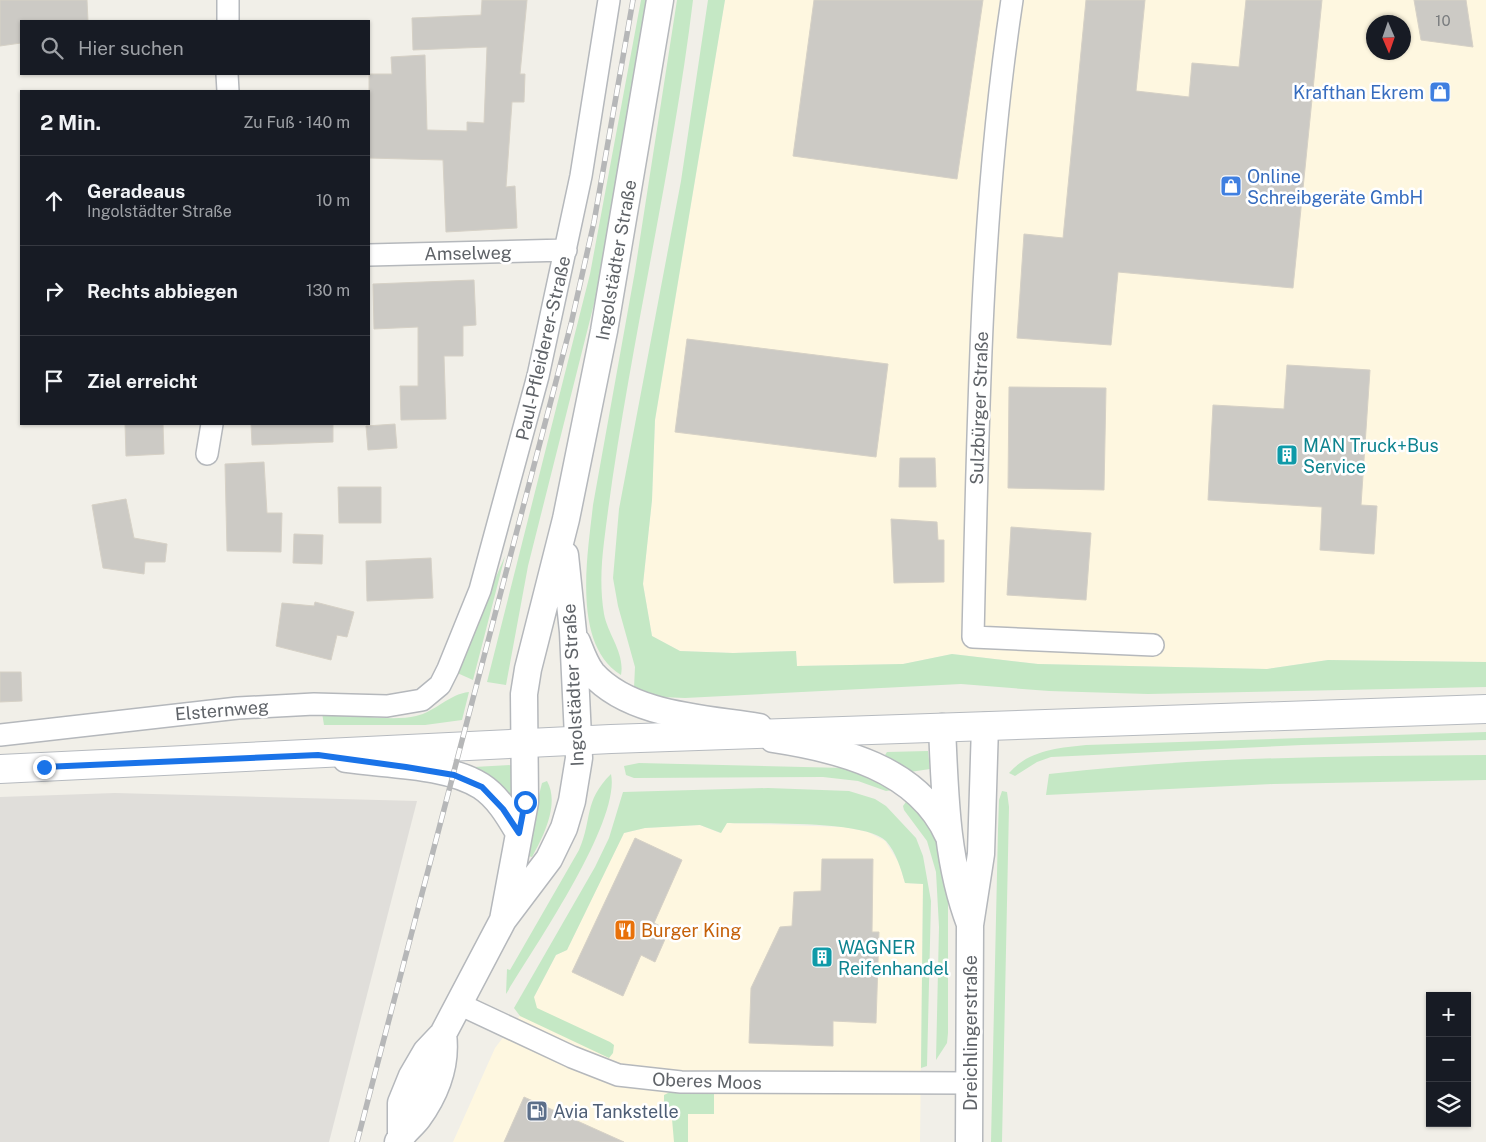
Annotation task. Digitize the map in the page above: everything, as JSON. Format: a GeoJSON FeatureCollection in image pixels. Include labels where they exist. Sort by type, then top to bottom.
{"type":"FeatureCollection","features":[{"type":"Feature","properties":{"kind":"main road"},"geometry":{"type":"LineString","coordinates":[[0,769],[318,755],[578,740],[1486,709]]}},
{"type":"Feature","properties":{"kind":"street"},"geometry":{"type":"LineString","coordinates":[[228,0],[228,20]]}},
{"type":"Feature","properties":{"kind":"street","name":"Paul-Pfleiderer-Straße"},"geometry":{"type":"LineString","coordinates":[[440,685],[473,609],[494,546],[538,376],[566,250],[609,0]]}},
{"type":"Feature","properties":{"kind":"street","name":"Ingolstädter Straße"},"geometry":{"type":"LineString","coordinates":[[503,920],[525,793],[524,694],[528,669],[566,519],[604,331],[660,0]]}},
{"type":"Feature","properties":{"kind":"street","name":"Sulzbürger Straße"},"geometry":{"type":"LineString","coordinates":[[1012,0],[1005,45],[983,286],[973,637],[1154,645]]}},
{"type":"Feature","properties":{"kind":"street"},"geometry":{"type":"LineString","coordinates":[[228,75],[228,90]]}},
{"type":"Feature","properties":{"kind":"street","name":"Amselweg"},"geometry":{"type":"LineString","coordinates":[[370,255],[566,250]]}},
{"type":"Feature","properties":{"kind":"street"},"geometry":{"type":"LineString","coordinates":[[207,454],[212,425]]}},
{"type":"Feature","properties":{"kind":"street","name":"Ingolstädter Straße"},"geometry":{"type":"LineString","coordinates":[[399,1139],[422,1112],[439,1078],[444,1059],[444,1034],[503,920],[537,877],[560,836],[576,786],[578,740],[573,632],[566,578],[566,519]]}},
{"type":"Feature","properties":{"kind":"street"},"geometry":{"type":"LineString","coordinates":[[573,632],[584,661],[593,674],[632,701],[656,709],[788,732]]}},
{"type":"Feature","properties":{"kind":"street","name":"Elsternweg"},"geometry":{"type":"LineString","coordinates":[[0,735],[238,708],[314,704],[387,706],[422,700],[440,685]]}},
{"type":"Feature","properties":{"kind":"street","name":"Dreichlingerstraße"},"geometry":{"type":"LineString","coordinates":[[969,1142],[970,925],[982,854],[985,726]]}},
{"type":"Feature","properties":{"kind":"street","name":"Dreichlingerstraße"},"geometry":{"type":"LineString","coordinates":[[942,727],[948,835],[960,894],[970,925]]}},
{"type":"Feature","properties":{"kind":"street"},"geometry":{"type":"LineString","coordinates":[[738,734],[850,756],[885,770],[911,788],[928,804],[948,835]]}},
{"type":"Feature","properties":{"kind":"street"},"geometry":{"type":"LineString","coordinates":[[318,755],[442,772],[471,781],[494,798],[510,817],[519,833]]}},
{"type":"Feature","properties":{"kind":"street","name":"Oberes Moos"},"geometry":{"type":"LineString","coordinates":[[459,1004],[572,1058],[618,1075],[653,1080],[697,1082],[970,1083]]}},
{"type":"Feature","properties":{"kind":"shaded area"},"geometry":{"type":"Polygon","coordinates":[[[725,0],[1486,0],[1486,662],[1328,660],[1267,669],[1038,664],[952,654],[903,664],[797,666],[796,651],[733,653],[680,651],[652,636],[643,584],[652,500],[655,420],[725,0]]]}},
{"type":"Feature","properties":{"kind":"shaded area"},"geometry":{"type":"Polygon","coordinates":[[[115,793],[417,801],[329,1142],[0,1142],[0,797],[115,793]]]}},
{"type":"Feature","properties":{"kind":"shaded area"},"geometry":{"type":"Polygon","coordinates":[[[726,823],[844,827],[868,832],[885,841],[899,863],[905,883],[923,884],[920,1142],[453,1142],[495,1048],[534,997],[556,955],[567,950],[624,833],[645,828],[700,825],[720,833],[726,823]]]}},
{"type":"Feature","properties":{"kind":"green space"},"geometry":{"type":"Polygon","coordinates":[[[641,0],[648,0],[601,276],[528,566],[506,685],[487,682],[590,274],[641,0]]]}},
{"type":"Feature","properties":{"kind":"green space"},"geometry":{"type":"Polygon","coordinates":[[[677,0],[693,0],[673,136],[624,406],[602,560],[601,587],[604,614],[621,659],[621,675],[605,661],[595,642],[589,620],[586,596],[588,547],[593,505],[635,271],[677,0]]]}},
{"type":"Feature","properties":{"kind":"green space"},"geometry":{"type":"Polygon","coordinates":[[[708,0],[725,0],[655,420],[652,500],[643,584],[652,636],[680,651],[733,653],[796,651],[797,666],[903,664],[952,654],[1038,664],[1267,669],[1328,660],[1486,662],[1486,687],[1148,694],[1049,691],[961,684],[685,698],[661,697],[634,688],[635,667],[618,606],[613,578],[619,509],[681,181],[708,0]]]}},
{"type":"Feature","properties":{"kind":"green space"},"geometry":{"type":"Polygon","coordinates":[[[505,556],[473,680],[455,672],[505,556]]]}},
{"type":"Feature","properties":{"kind":"green space"},"geometry":{"type":"Polygon","coordinates":[[[469,692],[462,720],[425,725],[324,725],[322,713],[406,718],[423,714],[455,696],[469,692]]]}},
{"type":"Feature","properties":{"kind":"green space"},"geometry":{"type":"Polygon","coordinates":[[[1486,732],[1486,740],[1302,745],[1051,757],[1037,762],[1015,776],[1009,773],[1017,765],[1035,755],[1055,749],[1086,745],[1486,732]]]}},
{"type":"Feature","properties":{"kind":"green space"},"geometry":{"type":"Polygon","coordinates":[[[928,751],[930,769],[910,772],[885,755],[887,752],[928,751]]]}},
{"type":"Feature","properties":{"kind":"green space"},"geometry":{"type":"Polygon","coordinates":[[[1486,755],[1486,780],[1273,784],[1046,795],[1049,774],[1103,768],[1268,758],[1486,755]]]}},
{"type":"Feature","properties":{"kind":"green space"},"geometry":{"type":"Polygon","coordinates":[[[639,763],[845,768],[861,772],[893,790],[886,791],[858,781],[823,777],[634,778],[626,775],[624,766],[639,763]]]}},
{"type":"Feature","properties":{"kind":"green space"},"geometry":{"type":"Polygon","coordinates":[[[512,765],[514,798],[474,767],[512,765]]]}},
{"type":"Feature","properties":{"kind":"green space"},"geometry":{"type":"Polygon","coordinates":[[[611,774],[610,795],[603,822],[589,853],[554,917],[506,994],[507,969],[510,970],[579,850],[592,802],[602,784],[611,774]]]}},
{"type":"Feature","properties":{"kind":"green space"},"geometry":{"type":"Polygon","coordinates":[[[547,781],[551,790],[551,810],[541,840],[532,857],[528,856],[538,799],[542,783],[547,781]]]}},
{"type":"Feature","properties":{"kind":"green space"},"geometry":{"type":"Polygon","coordinates":[[[768,788],[849,791],[875,799],[886,806],[916,838],[923,856],[931,901],[927,1066],[921,1068],[923,884],[905,883],[900,866],[890,845],[886,841],[874,834],[857,829],[835,826],[727,823],[721,833],[700,825],[645,828],[624,833],[567,950],[556,955],[534,997],[537,1008],[610,1042],[614,1045],[613,1053],[609,1058],[520,1016],[514,1008],[595,867],[609,838],[623,792],[768,788]]]}},
{"type":"Feature","properties":{"kind":"green space"},"geometry":{"type":"Polygon","coordinates":[[[1002,791],[1007,792],[1009,807],[1002,1142],[991,1142],[998,829],[999,800],[1002,791]]]}},
{"type":"Feature","properties":{"kind":"green space"},"geometry":{"type":"Polygon","coordinates":[[[908,799],[939,839],[948,884],[948,1033],[947,1043],[936,1060],[939,927],[936,872],[927,841],[904,810],[903,806],[908,799]]]}},
{"type":"Feature","properties":{"kind":"green space"},"geometry":{"type":"Polygon","coordinates":[[[670,1092],[714,1093],[714,1114],[688,1114],[688,1142],[674,1142],[672,1119],[664,1103],[664,1095],[670,1092]]]}},
{"type":"Feature","properties":{"kind":"building"},"geometry":{"type":"Polygon","coordinates":[[[0,0],[87,0],[88,20],[20,20],[20,43],[0,46],[0,0]]]}},
{"type":"Feature","properties":{"kind":"building"},"geometry":{"type":"Polygon","coordinates":[[[482,0],[527,0],[520,74],[525,74],[524,102],[512,102],[506,187],[515,186],[517,228],[446,232],[443,160],[370,158],[369,75],[392,74],[391,57],[425,55],[427,130],[467,131],[467,122],[484,123],[487,47],[413,50],[412,18],[481,15],[482,0]]]}},
{"type":"Feature","properties":{"kind":"building"},"geometry":{"type":"Polygon","coordinates":[[[814,0],[983,0],[957,179],[793,156],[814,0]]]}},
{"type":"Feature","properties":{"kind":"building"},"geometry":{"type":"Polygon","coordinates":[[[1086,0],[1145,0],[1136,91],[1189,97],[1192,63],[1239,67],[1246,0],[1322,0],[1293,288],[1118,272],[1111,345],[1017,338],[1024,234],[1063,238],[1086,0]]]}},
{"type":"Feature","properties":{"kind":"building"},"geometry":{"type":"Polygon","coordinates":[[[1414,0],[1466,0],[1473,47],[1421,40],[1414,0]]]}},
{"type":"Feature","properties":{"kind":"building"},"geometry":{"type":"Polygon","coordinates":[[[474,280],[476,325],[463,326],[463,356],[444,356],[446,419],[401,420],[400,386],[418,386],[418,327],[374,329],[373,284],[474,280]]]}},
{"type":"Feature","properties":{"kind":"building"},"geometry":{"type":"Polygon","coordinates":[[[687,339],[888,364],[876,457],[675,432],[687,339]]]}},
{"type":"Feature","properties":{"kind":"building","name":"MAN Truck+Bus Service"},"geometry":{"type":"Polygon","coordinates":[[[1287,365],[1370,370],[1361,505],[1377,506],[1374,554],[1320,550],[1322,507],[1208,500],[1213,405],[1284,409],[1287,365]]]}},
{"type":"Feature","properties":{"kind":"building"},"geometry":{"type":"Polygon","coordinates":[[[1009,387],[1106,388],[1104,490],[1008,488],[1009,387]]]}},
{"type":"Feature","properties":{"kind":"building"},"geometry":{"type":"Polygon","coordinates":[[[395,424],[397,448],[368,450],[366,426],[395,424]]]}},
{"type":"Feature","properties":{"kind":"building"},"geometry":{"type":"Polygon","coordinates":[[[125,425],[163,425],[164,454],[126,456],[125,425]]]}},
{"type":"Feature","properties":{"kind":"building"},"geometry":{"type":"Polygon","coordinates":[[[251,425],[333,425],[333,442],[252,445],[251,425]]]}},
{"type":"Feature","properties":{"kind":"building"},"geometry":{"type":"Polygon","coordinates":[[[900,458],[935,458],[936,487],[899,487],[900,458]]]}},
{"type":"Feature","properties":{"kind":"building"},"geometry":{"type":"Polygon","coordinates":[[[264,462],[267,513],[282,513],[281,552],[227,551],[225,464],[264,462]]]}},
{"type":"Feature","properties":{"kind":"building"},"geometry":{"type":"Polygon","coordinates":[[[338,487],[381,487],[381,523],[339,523],[338,487]]]}},
{"type":"Feature","properties":{"kind":"building"},"geometry":{"type":"Polygon","coordinates":[[[126,499],[134,538],[167,544],[165,562],[145,562],[144,574],[103,568],[92,505],[126,499]]]}},
{"type":"Feature","properties":{"kind":"building"},"geometry":{"type":"Polygon","coordinates":[[[891,519],[937,522],[938,540],[944,540],[944,582],[894,583],[891,519]]]}},
{"type":"Feature","properties":{"kind":"building"},"geometry":{"type":"Polygon","coordinates":[[[1011,527],[1091,533],[1086,600],[1007,595],[1011,527]]]}},
{"type":"Feature","properties":{"kind":"building"},"geometry":{"type":"Polygon","coordinates":[[[294,534],[323,535],[322,564],[293,563],[294,534]]]}},
{"type":"Feature","properties":{"kind":"building"},"geometry":{"type":"Polygon","coordinates":[[[431,558],[433,598],[367,601],[366,561],[431,558]]]}},
{"type":"Feature","properties":{"kind":"building"},"geometry":{"type":"Polygon","coordinates":[[[315,602],[354,612],[347,637],[337,635],[331,660],[276,646],[282,603],[314,606],[315,602]]]}},
{"type":"Feature","properties":{"kind":"building"},"geometry":{"type":"Polygon","coordinates":[[[0,672],[21,672],[22,701],[0,702],[0,672]]]}},
{"type":"Feature","properties":{"kind":"building","name":"Burger King"},"geometry":{"type":"Polygon","coordinates":[[[635,838],[682,860],[654,923],[660,926],[657,933],[666,937],[655,962],[641,955],[623,996],[572,972],[635,838]]]}},
{"type":"Feature","properties":{"kind":"building","name":"WAGNER Reifenhandel"},"geometry":{"type":"Polygon","coordinates":[[[822,859],[873,859],[872,932],[879,932],[876,1023],[833,1021],[833,1046],[749,1043],[751,988],[780,927],[792,926],[794,892],[821,891],[822,859]]]}},
{"type":"Feature","properties":{"kind":"building","name":"Avia Tankstelle"},"geometry":{"type":"Polygon","coordinates":[[[524,1097],[624,1142],[504,1142],[524,1097]]]}},
{"type":"Feature","properties":{"kind":"railway"},"geometry":{"type":"LineString","coordinates":[[357,1142],[571,324],[594,222],[633,0]]}},
{"type":"Feature","properties":{"kind":"place","name":"Krafthan Ekrem"},"geometry":{"type":"Point","coordinates":[1440,92]}},
{"type":"Feature","properties":{"kind":"place","name":"Online Schreibgeräte GmbH"},"geometry":{"type":"Point","coordinates":[1231,186]}},
{"type":"Feature","properties":{"kind":"place","name":"MAN Truck+Bus Service"},"geometry":{"type":"Point","coordinates":[1287,455]}},
{"type":"Feature","properties":{"kind":"place","name":"Burger King"},"geometry":{"type":"Point","coordinates":[625,930]}},
{"type":"Feature","properties":{"kind":"place","name":"WAGNER Reifenhandel"},"geometry":{"type":"Point","coordinates":[822,957]}},
{"type":"Feature","properties":{"kind":"place","name":"Avia Tankstelle"},"geometry":{"type":"Point","coordinates":[537,1111]}},
{"type":"Feature","properties":{"kind":"route"},"geometry":{"type":"LineString","coordinates":[[44,767],[318,755],[442,772],[471,781],[482,787],[494,798],[510,817],[519,833],[525,802]]}}]}
